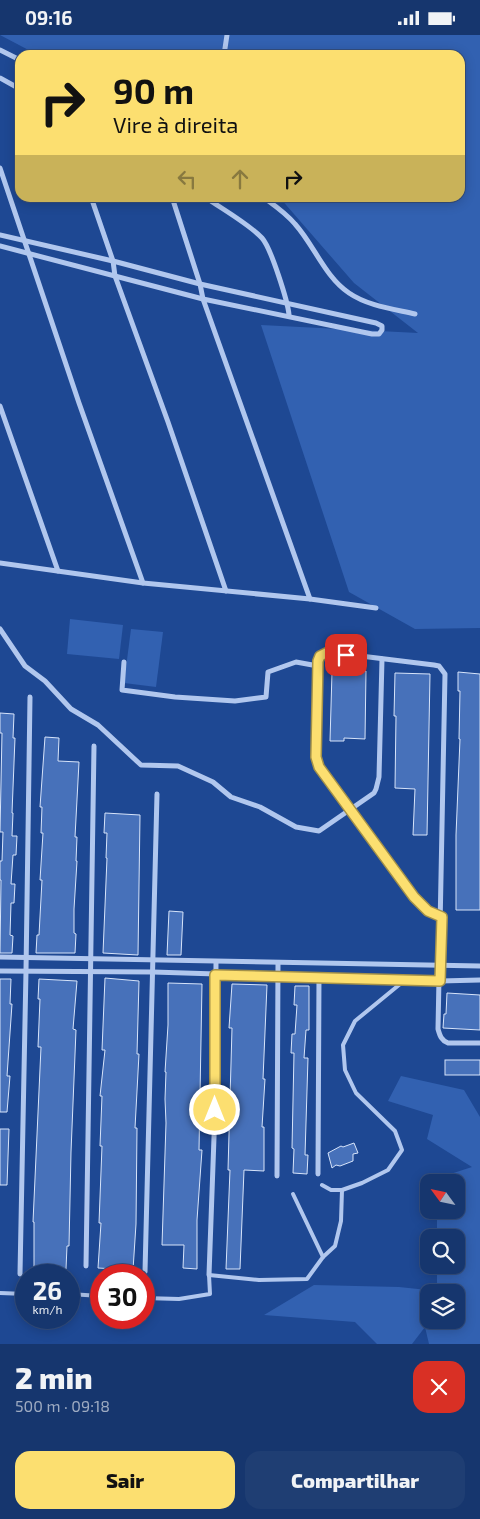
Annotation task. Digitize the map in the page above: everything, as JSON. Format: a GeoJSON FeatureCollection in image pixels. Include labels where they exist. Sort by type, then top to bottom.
{"type":"FeatureCollection","features":[{"type":"Feature","properties":{"kind":"street"},"geometry":{"type":"LineString","coordinates":[[225,50],[227,35]]}},
{"type":"Feature","properties":{"kind":"street"},"geometry":{"type":"LineString","coordinates":[[0,49],[15,57]]}},
{"type":"Feature","properties":{"kind":"street"},"geometry":{"type":"LineString","coordinates":[[0,78],[15,86]]}},
{"type":"Feature","properties":{"kind":"street"},"geometry":{"type":"LineString","coordinates":[[0,168],[143,583]]}},
{"type":"Feature","properties":{"kind":"street"},"geometry":{"type":"LineString","coordinates":[[93,202],[113,261],[114,276],[168,422],[226,591]]}},
{"type":"Feature","properties":{"kind":"street"},"geometry":{"type":"LineString","coordinates":[[174,202],[203,299],[310,599]]}},
{"type":"Feature","properties":{"kind":"street"},"geometry":{"type":"LineString","coordinates":[[212,202],[266,243],[288,303],[289,315]]}},
{"type":"Feature","properties":{"kind":"street"},"geometry":{"type":"LineString","coordinates":[[269,202],[295,223],[340,285],[349,294],[370,303],[415,314]]}},
{"type":"Feature","properties":{"kind":"street"},"geometry":{"type":"LineString","coordinates":[[0,235],[113,261],[200,284],[376,323],[382,326],[382,330],[379,334],[372,334],[289,315],[203,299],[0,247]]}},
{"type":"Feature","properties":{"kind":"street"},"geometry":{"type":"LineString","coordinates":[[0,406],[58,571]]}},
{"type":"Feature","properties":{"kind":"street"},"geometry":{"type":"LineString","coordinates":[[0,563],[143,583],[310,599],[376,608]]}},
{"type":"Feature","properties":{"kind":"street"},"geometry":{"type":"LineString","coordinates":[[0,629],[25,666],[45,681],[70,709],[98,725],[141,765],[178,766],[213,782],[231,797],[260,807],[296,827],[319,831],[374,793],[378,784],[382,659]]}},
{"type":"Feature","properties":{"kind":"street"},"geometry":{"type":"LineString","coordinates":[[442,917],[428,911],[414,897],[319,767],[316,757],[318,666],[320,656],[328,652],[434,665],[446,674],[442,917],[438,1021],[443,1041],[448,1043],[480,1043]]}},
{"type":"Feature","properties":{"kind":"street"},"geometry":{"type":"LineString","coordinates":[[124,661],[122,690],[176,697],[235,701],[266,697],[268,672],[296,662],[318,666]]}},
{"type":"Feature","properties":{"kind":"street"},"geometry":{"type":"LineString","coordinates":[[20,1264],[30,697]]}},
{"type":"Feature","properties":{"kind":"street"},"geometry":{"type":"LineString","coordinates":[[86,1267],[94,746]]}},
{"type":"Feature","properties":{"kind":"street"},"geometry":{"type":"LineString","coordinates":[[145,1264],[157,794]]}},
{"type":"Feature","properties":{"kind":"street"},"geometry":{"type":"LineString","coordinates":[[0,957],[480,966]]}},
{"type":"Feature","properties":{"kind":"street"},"geometry":{"type":"LineString","coordinates":[[209,1275],[215,1110],[216,961]]}},
{"type":"Feature","properties":{"kind":"street"},"geometry":{"type":"LineString","coordinates":[[277,1177],[278,963]]}},
{"type":"Feature","properties":{"kind":"street"},"geometry":{"type":"LineString","coordinates":[[0,971],[153,972],[440,981],[480,980]]}},
{"type":"Feature","properties":{"kind":"street"},"geometry":{"type":"LineString","coordinates":[[318,1174],[319,977]]}},
{"type":"Feature","properties":{"kind":"lane"},"geometry":{"type":"LineString","coordinates":[[322,1185],[331,1190],[342,1190],[362,1183],[388,1170],[402,1150],[395,1131],[356,1093],[345,1071],[343,1045],[355,1021],[405,980]]}},
{"type":"Feature","properties":{"kind":"lane"},"geometry":{"type":"LineString","coordinates":[[155,1298],[179,1299],[210,1294],[209,1275],[259,1280],[307,1279],[323,1257],[335,1246],[341,1221],[342,1190]]}},
{"type":"Feature","properties":{"kind":"lane"},"geometry":{"type":"LineString","coordinates":[[293,1194],[323,1257]]}},
{"type":"Feature","properties":{"kind":"lane"},"geometry":{"type":"LineString","coordinates":[[0,1293],[15,1294]]}},
{"type":"Feature","properties":{"kind":"shaded area"},"geometry":{"type":"Polygon","coordinates":[[[0,35],[480,35],[480,628],[415,629],[349,592],[261,325],[418,333],[354,283],[283,202],[465,202],[465,50],[28,50],[0,35]]]}},
{"type":"Feature","properties":{"kind":"shaded area"},"geometry":{"type":"Polygon","coordinates":[[[70,619],[123,625],[119,659],[67,654],[70,619]]]}},
{"type":"Feature","properties":{"kind":"shaded area"},"geometry":{"type":"Polygon","coordinates":[[[131,629],[163,632],[156,687],[124,683],[131,629]]]}},
{"type":"Feature","properties":{"kind":"shaded area"},"geometry":{"type":"Polygon","coordinates":[[[401,1076],[464,1090],[480,1117],[480,1344],[429,1344],[425,1329],[465,1329],[465,1284],[437,1284],[437,1274],[465,1274],[465,1229],[437,1229],[437,1219],[465,1219],[465,1174],[450,1174],[472,1167],[427,1139],[433,1115],[388,1101],[401,1076]]]}},
{"type":"Feature","properties":{"kind":"shaded area"},"geometry":{"type":"Polygon","coordinates":[[[314,1285],[420,1289],[420,1329],[423,1329],[412,1344],[377,1344],[355,1322],[264,1315],[314,1285]]]}},
{"type":"Feature","properties":{"kind":"building"},"geometry":{"type":"Polygon","coordinates":[[[352,671],[366,671],[365,739],[344,738],[344,741],[330,741],[332,672],[352,673],[352,671]]]}},
{"type":"Feature","properties":{"kind":"building"},"geometry":{"type":"Polygon","coordinates":[[[458,672],[480,674],[480,910],[456,910],[456,835],[460,739],[458,672]]]}},
{"type":"Feature","properties":{"kind":"building"},"geometry":{"type":"Polygon","coordinates":[[[395,673],[430,674],[427,835],[413,835],[415,789],[395,788],[395,673]]]}},
{"type":"Feature","properties":{"kind":"building"},"geometry":{"type":"Polygon","coordinates":[[[0,713],[14,714],[12,836],[17,836],[16,855],[13,855],[11,884],[15,884],[14,903],[11,903],[10,935],[13,936],[12,953],[0,953],[0,861],[2,861],[3,832],[0,832],[2,733],[0,733],[0,713]]]}},
{"type":"Feature","properties":{"kind":"building"},"geometry":{"type":"Polygon","coordinates":[[[45,737],[59,738],[58,761],[79,762],[75,837],[77,837],[77,861],[74,909],[75,953],[36,953],[37,935],[39,935],[42,880],[40,880],[43,833],[41,833],[42,807],[40,807],[45,737]]]}},
{"type":"Feature","properties":{"kind":"building"},"geometry":{"type":"Polygon","coordinates":[[[105,813],[140,815],[138,955],[103,953],[107,858],[107,833],[104,833],[105,813]]]}},
{"type":"Feature","properties":{"kind":"building"},"geometry":{"type":"Polygon","coordinates":[[[169,911],[183,912],[181,955],[167,955],[169,911]]]}},
{"type":"Feature","properties":{"kind":"building"},"geometry":{"type":"Polygon","coordinates":[[[105,978],[139,981],[137,1054],[139,1054],[135,1128],[137,1128],[136,1224],[133,1264],[98,1264],[102,1146],[100,1146],[102,1096],[100,1096],[105,1050],[102,1050],[105,978]]]}},
{"type":"Feature","properties":{"kind":"building"},"geometry":{"type":"Polygon","coordinates":[[[0,979],[11,979],[10,1004],[12,1004],[7,1076],[10,1076],[7,1112],[0,1112],[0,979]]]}},
{"type":"Feature","properties":{"kind":"building"},"geometry":{"type":"Polygon","coordinates":[[[39,979],[77,981],[73,1029],[76,1030],[69,1246],[67,1246],[66,1264],[34,1264],[33,1222],[41,1047],[38,1047],[40,999],[38,999],[39,979]]]}},
{"type":"Feature","properties":{"kind":"building"},"geometry":{"type":"Polygon","coordinates":[[[168,983],[202,984],[199,1150],[202,1150],[197,1220],[197,1269],[183,1268],[184,1245],[162,1245],[168,983]]]}},
{"type":"Feature","properties":{"kind":"building"},"geometry":{"type":"Polygon","coordinates":[[[232,984],[267,985],[262,1127],[264,1127],[264,1171],[244,1170],[240,1269],[226,1269],[230,1170],[228,1170],[232,1028],[229,1028],[232,984]]]}},
{"type":"Feature","properties":{"kind":"building"},"geometry":{"type":"Polygon","coordinates":[[[295,986],[309,986],[309,1030],[306,1030],[304,1058],[308,1058],[305,1155],[308,1155],[307,1174],[293,1173],[294,1053],[291,1053],[292,1034],[295,1034],[297,1005],[294,1005],[295,986]]]}},
{"type":"Feature","properties":{"kind":"building"},"geometry":{"type":"Polygon","coordinates":[[[447,993],[480,995],[480,1030],[443,1028],[447,993]]]}},
{"type":"Feature","properties":{"kind":"building"},"geometry":{"type":"Polygon","coordinates":[[[445,1060],[480,1060],[480,1075],[445,1075],[445,1060]]]}},
{"type":"Feature","properties":{"kind":"building"},"geometry":{"type":"Polygon","coordinates":[[[0,1129],[9,1129],[7,1185],[0,1185],[0,1129]]]}},
{"type":"Feature","properties":{"kind":"building"},"geometry":{"type":"Polygon","coordinates":[[[354,1143],[358,1153],[353,1154],[353,1161],[340,1166],[336,1165],[332,1168],[328,1153],[341,1146],[354,1143]]]}},
{"type":"Feature","properties":{"kind":"route"},"geometry":{"type":"LineString","coordinates":[[215,1110],[215,975],[440,981],[442,917],[428,911],[414,897],[349,810],[319,767],[316,757],[318,661],[320,656],[328,652],[346,655]]}}]}
